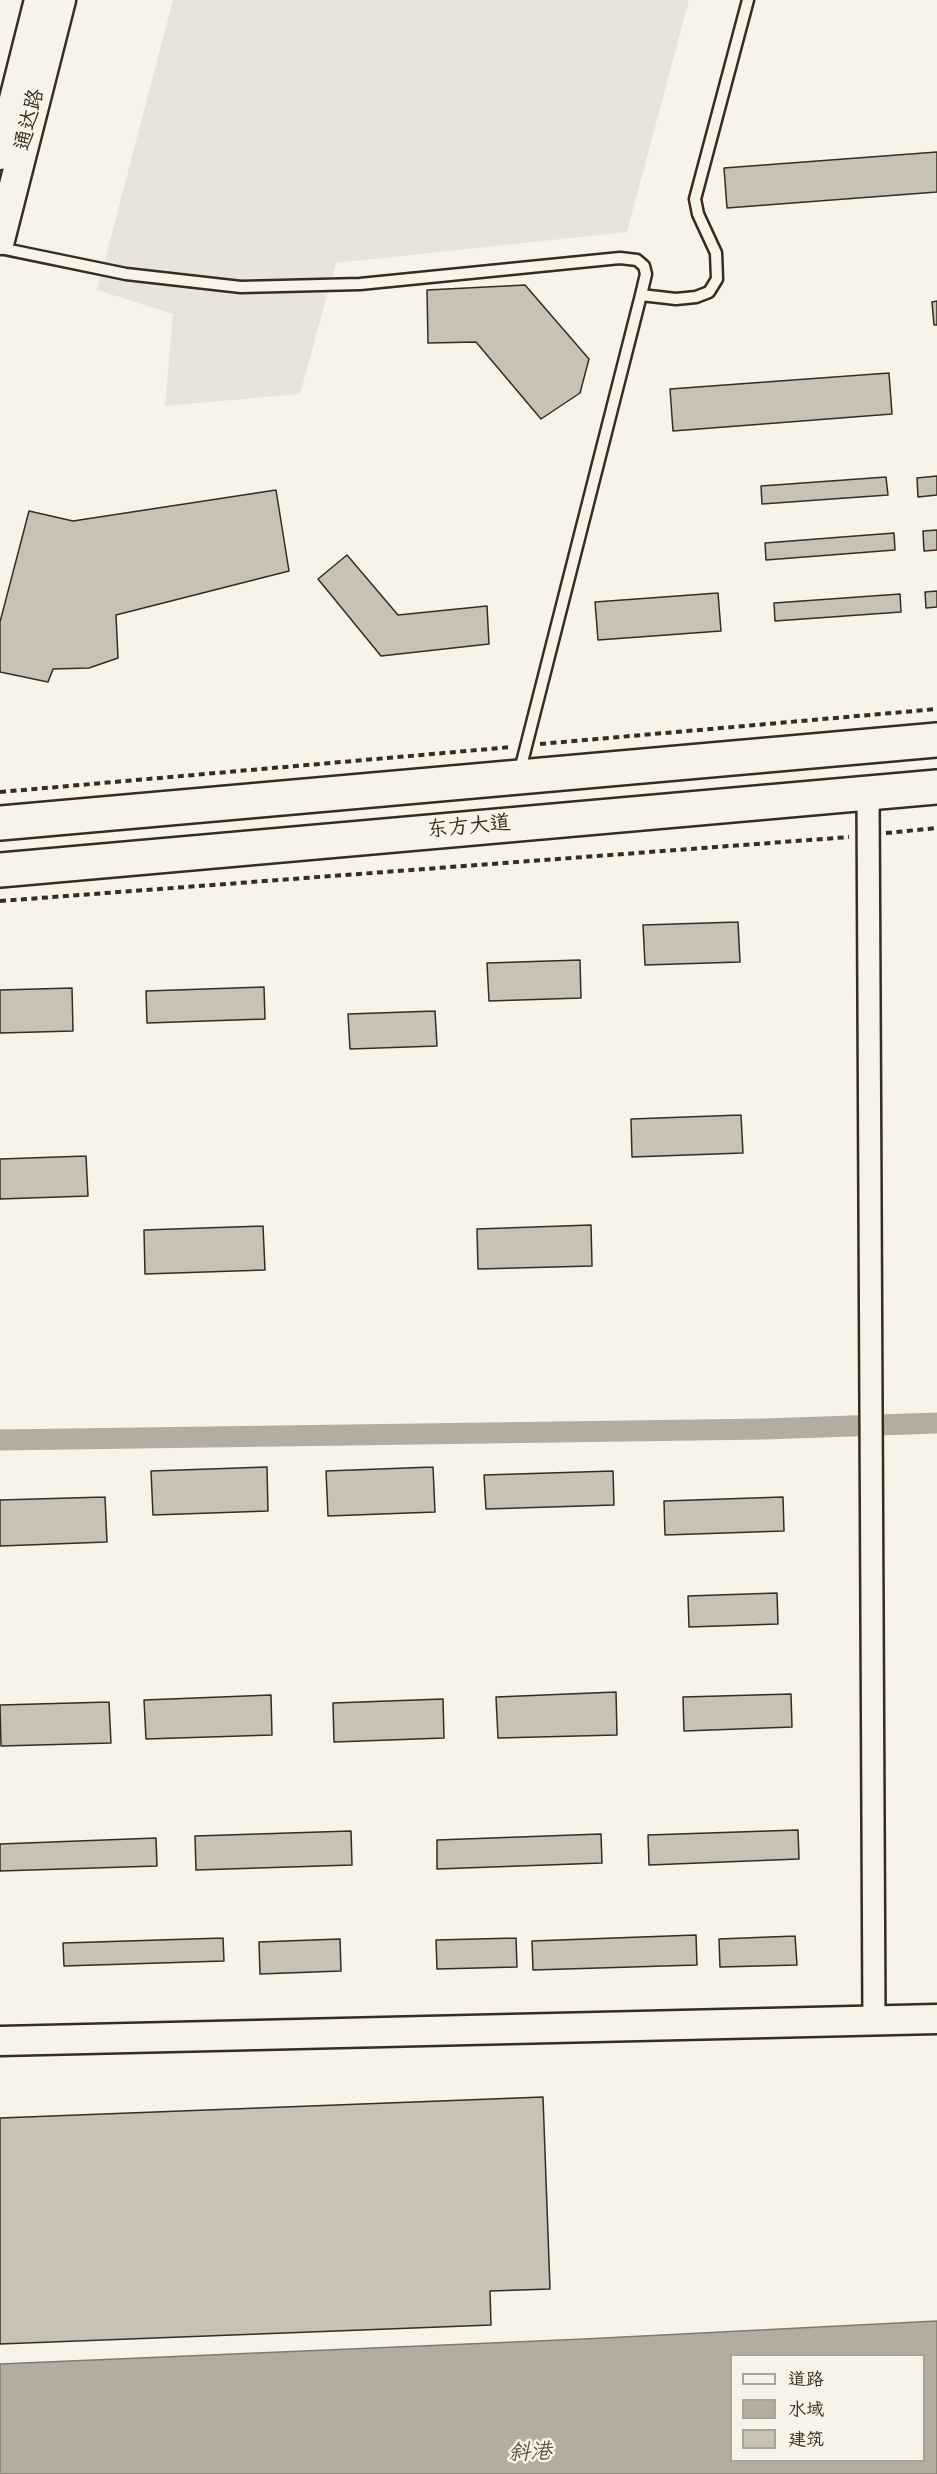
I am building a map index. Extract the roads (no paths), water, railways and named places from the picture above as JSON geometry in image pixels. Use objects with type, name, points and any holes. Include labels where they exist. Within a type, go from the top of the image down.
[{"type":"main road","points":[[0,823],[937,740]]},
{"type":"main road","name":"东方大道","points":[[0,870],[937,787]]},
{"type":"street","name":"通达路","points":[[0,155],[39,0]]},
{"type":"street","name":"通达路","points":[[0,240],[61,0]]},
{"type":"street","points":[[868,793],[874,2020]]},
{"type":"street","points":[[0,2041],[937,2019]]},
{"type":"lane","points":[[641,296],[676,299],[696,297],[709,292],[717,279],[716,253],[698,214],[695,198],[748,0]]},
{"type":"lane","points":[[0,248],[126,274],[241,287],[360,284],[620,258],[637,260],[644,266],[646,274],[641,296],[518,777]]},
{"type":"water","name":"斜港","points":[[937,2321],[937,2474],[0,2474],[0,2364]]},
{"type":"waterway","points":[[0,1440],[765,1429],[937,1423]]}]
